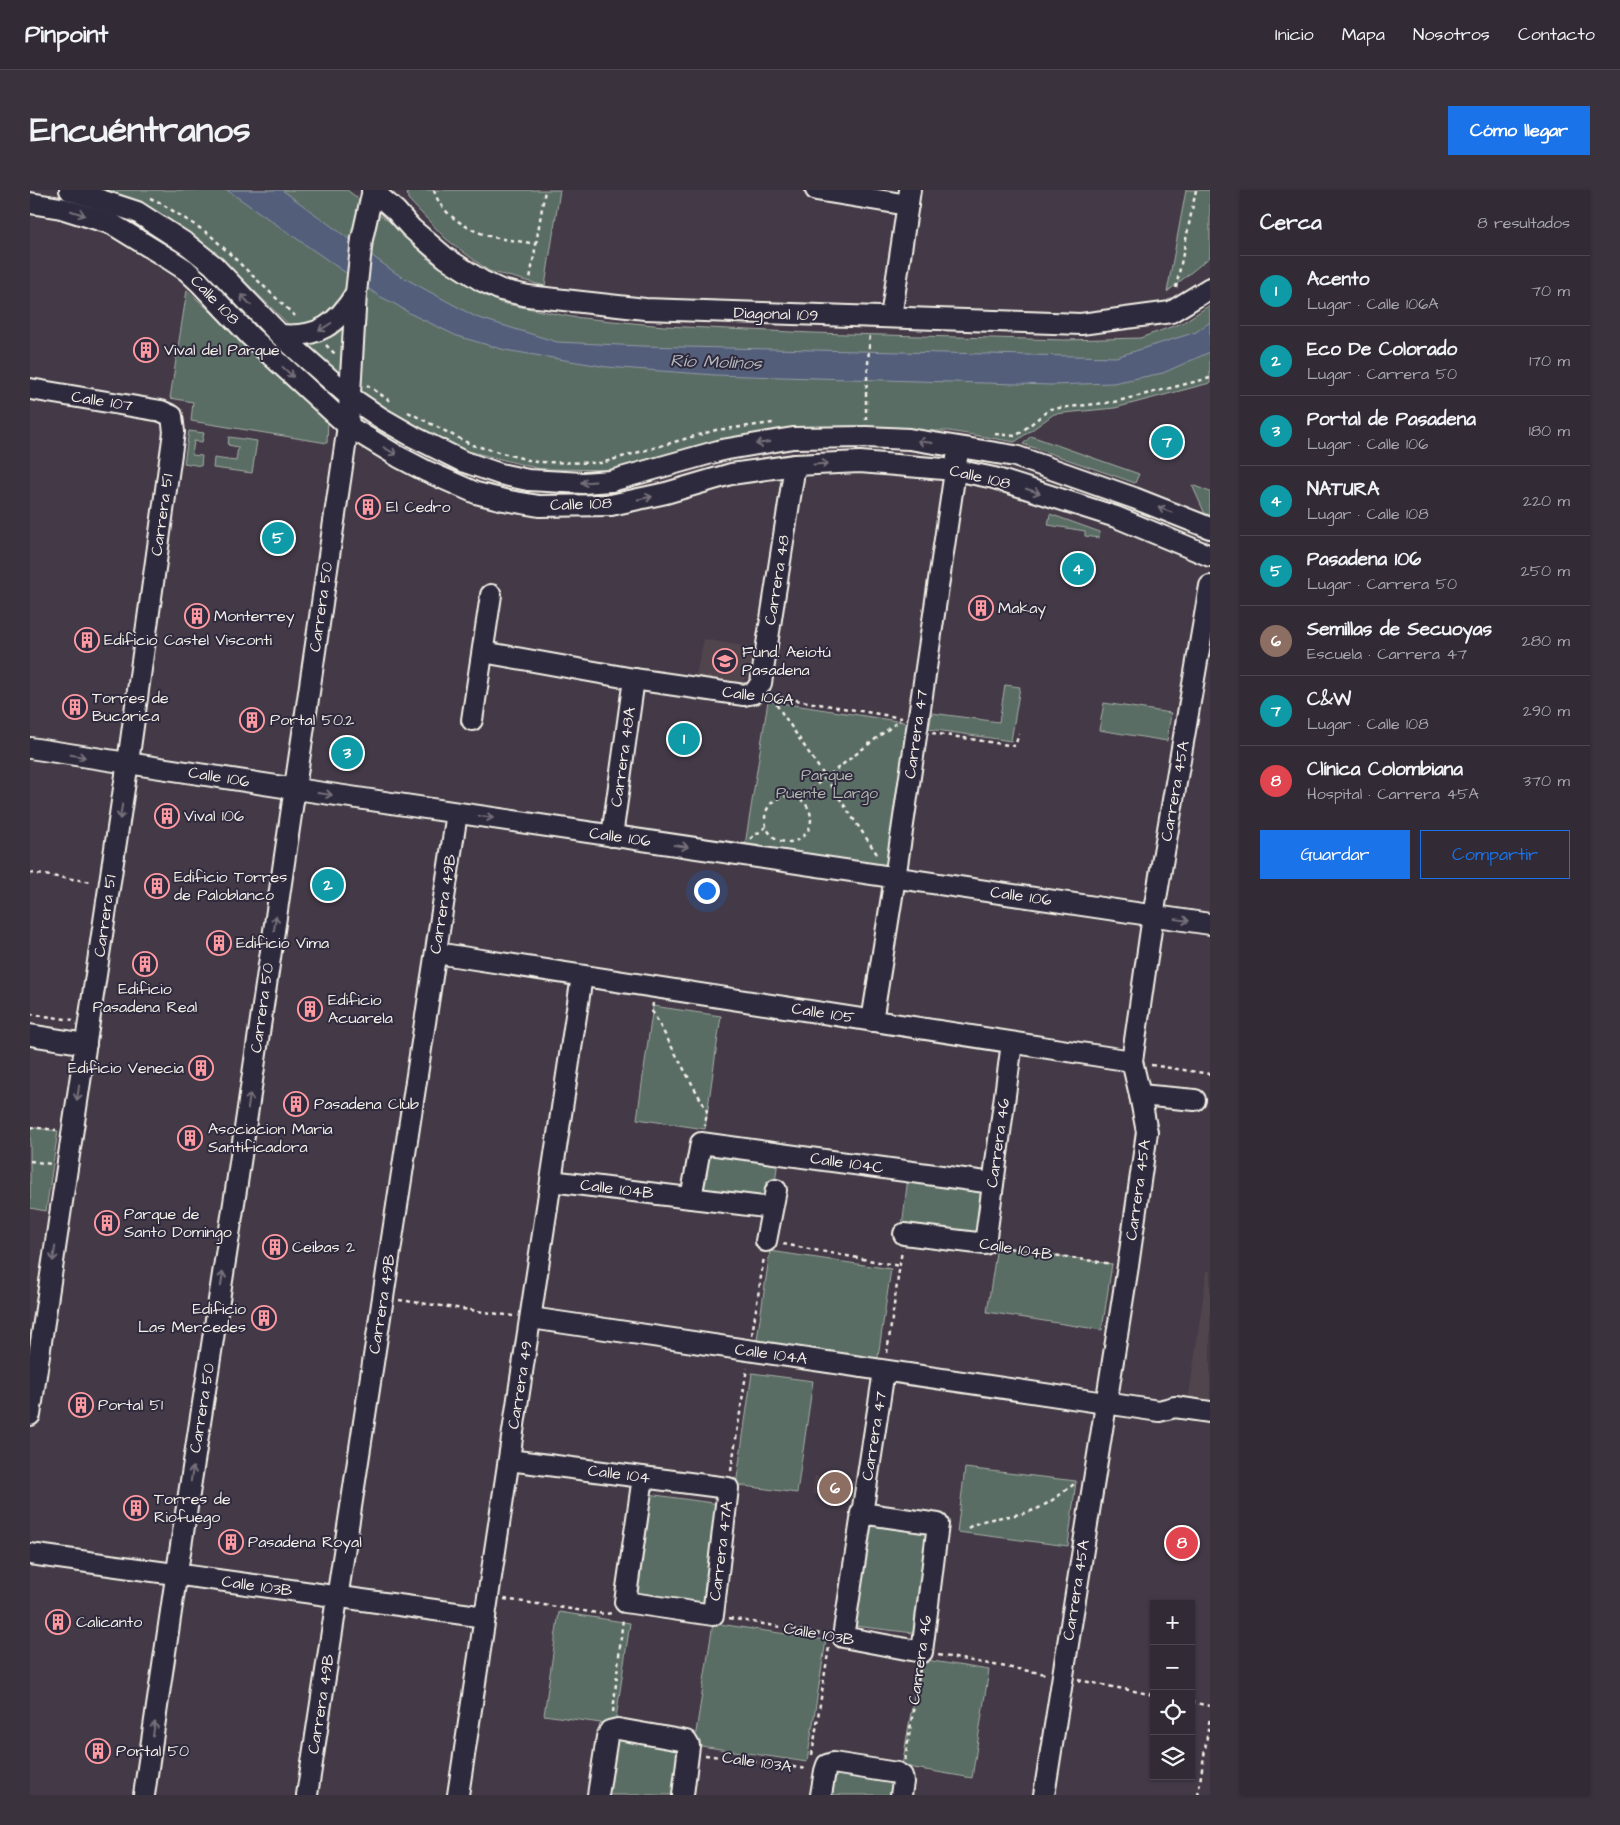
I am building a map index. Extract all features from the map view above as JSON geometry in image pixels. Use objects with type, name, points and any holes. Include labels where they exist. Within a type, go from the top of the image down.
[{"type":"street","name":"Calle 108","points":[[70,190],[137,212],[188,245],[212,265],[280,334],[350,397],[414,437],[462,461],[500,474],[528,480],[553,482],[583,483],[611,481],[722,450],[869,426],[909,440],[1015,456],[1134,498],[1210,528]]},
{"type":"street","name":"Diagonal 109","points":[[373,190],[411,228],[446,258],[482,281],[501,290],[528,296],[645,309],[1081,324],[1171,312],[1210,288]]},
{"type":"street","name":"Carrera 50","points":[[144,1795],[176,1574],[236,1190],[348,426],[356,288],[362,239],[373,190]]},
{"type":"street","points":[[816,190],[909,197],[892,317]]},
{"type":"street","name":"Calle 108","points":[[30,204],[61,208],[112,224],[186,270],[250,336],[348,426],[406,460],[476,493],[539,506],[611,505],[666,493],[731,474],[795,465],[860,462],[955,470],[994,478],[1116,517],[1210,556]]},
{"type":"street","points":[[280,334],[294,336],[314,333],[327,327],[340,316],[356,288]]},
{"type":"street","name":"Calle 107","points":[[30,389],[160,410],[172,416]]},
{"type":"street","name":"Carrera 51","points":[[30,1415],[128,763],[174,432],[172,416]]},
{"type":"street","name":"Carrera 47","points":[[872,1021],[889,870],[911,719],[958,446]]},
{"type":"street","name":"Carrera 48","points":[[762,695],[761,683],[795,465]]},
{"type":"street","name":"Carrera 45A","points":[[1044,1795],[1128,1266],[1147,1132],[1132,1061],[1153,916],[1210,586]]},
{"type":"street","points":[[472,720],[491,595]]},
{"type":"street","name":"Calle 106A","points":[[483,652],[634,679],[744,695],[762,695]]},
{"type":"street","name":"Carrera 48A","points":[[612,836],[634,679]]},
{"type":"street","name":"Calle 106","points":[[30,748],[612,836],[889,870],[1153,916],[1210,924]]},
{"type":"street","name":"Carrera 49B","points":[[307,1795],[457,813]]},
{"type":"street","name":"Calle 105","points":[[436,953],[1132,1061]]},
{"type":"street","name":"Carrera 49","points":[[458,1795],[582,976]]},
{"type":"street","points":[[30,1036],[86,1044]]},
{"type":"street","name":"Carrera 46","points":[[985,1244],[1012,1043]]},
{"type":"street","points":[[1140,1094],[1195,1100]]},
{"type":"street","name":"Calle 104C","points":[[692,1198],[701,1142],[993,1183]]},
{"type":"street","name":"Calle 104B","points":[[551,1181],[692,1198],[774,1199],[766,1241]]},
{"type":"street","name":"Calle 104B","points":[[904,1234],[985,1244]]},
{"type":"street","name":"Calle 104A","points":[[530,1318],[1106,1404],[1159,1411],[1175,1407],[1210,1412]]},
{"type":"street","name":"Carrera 47","points":[[837,1636],[862,1513],[884,1371]]},
{"type":"street","name":"Calle 104A","points":[[1159,1411],[1168,1418],[1210,1427]]},
{"type":"street","name":"Calle 104","points":[[509,1460],[728,1488]]},
{"type":"street","points":[[642,1477],[625,1602],[712,1615]]},
{"type":"street","name":"Carrera 47A","points":[[712,1615],[728,1488]]},
{"type":"street","name":"Carrera 46","points":[[862,1513],[938,1524],[922,1652]]},
{"type":"street","name":"Calle 103B","points":[[30,1554],[485,1617]]},
{"type":"street","name":"Calle 103B","points":[[837,1636],[922,1652]]},
{"type":"street","points":[[598,1795],[607,1737],[610,1730],[618,1729],[687,1747],[683,1795]]},
{"type":"street","points":[[821,1795],[821,1768],[833,1763],[898,1773],[902,1785]]},
{"type":"path","points":[[434,190],[436,199],[448,215],[489,236],[536,244]]},
{"type":"path","points":[[528,296],[545,190]]},
{"type":"path","points":[[1171,312],[1196,190]]},
{"type":"path","points":[[144,196],[159,202],[209,234],[314,333],[352,372],[373,390],[398,407]]},
{"type":"path","points":[[869,426],[866,394],[870,335]]},
{"type":"path","points":[[988,433],[1016,436],[1050,409],[1114,402],[1210,378]]},
{"type":"path","points":[[406,411],[472,445],[536,462],[601,463],[716,430],[780,422]]},
{"type":"path","points":[[762,695],[826,778],[889,870]]},
{"type":"path","name":"Calle 106A","points":[[762,695],[911,719],[924,732],[1015,746],[1019,734]]},
{"type":"path","points":[[798,799],[911,719]]},
{"type":"path","points":[[787,796],[798,799],[806,805],[811,819],[806,833],[801,838],[787,842],[773,836],[767,826],[766,816],[768,808],[773,802],[787,796]]},
{"type":"path","points":[[747,842],[767,826]]},
{"type":"path","points":[[30,873],[109,885]]},
{"type":"path","points":[[655,987],[652,1011],[707,1110]]},
{"type":"path","points":[[30,1014],[89,1023]]},
{"type":"path","points":[[1132,1061],[1210,1074]]},
{"type":"path","points":[[30,1127],[73,1132]]},
{"type":"path","points":[[30,1161],[67,1166]]},
{"type":"path","name":"Carrera 47","points":[[884,1371],[904,1234]]},
{"type":"path","points":[[766,1241],[900,1266]]},
{"type":"path","name":"Calle 104B","points":[[985,1244],[1128,1266]]},
{"type":"path","points":[[383,1298],[530,1318]]},
{"type":"path","points":[[968,1528],[986,1519],[1035,1510],[1081,1478]]},
{"type":"path","points":[[488,1596],[604,1614],[614,1613],[625,1602]]},
{"type":"path","points":[[610,1730],[625,1602]]},
{"type":"path","name":"Calle 103B","points":[[712,1615],[837,1636]]},
{"type":"path","points":[[821,1768],[837,1636]]},
{"type":"path","points":[[922,1652],[1150,1694]]},
{"type":"path","name":"Carrera 46","points":[[902,1785],[922,1652]]},
{"type":"path","points":[[1195,1703],[1210,1706]]},
{"type":"path","points":[[1198,1795],[1210,1718]]},
{"type":"path","name":"Calle 103A","points":[[687,1747],[821,1768]]},
{"type":"shaded area","name":"Fund. Aeiotú Pasadena","points":[[704,639],[754,648],[750,674],[734,686],[695,679]]},
{"type":"shaded area","points":[[1207,1270],[1210,1271],[1210,1405],[1188,1402]]},
{"type":"shaded area","points":[[815,1476],[858,1482],[856,1500],[812,1494]]},
{"type":"green space","points":[[98,190],[347,190],[398,228],[429,260],[456,278],[501,303],[572,317],[664,326],[813,333],[1064,340],[1140,338],[1182,323],[1210,305],[1210,383],[1115,408],[1054,414],[1015,442],[949,431],[851,431],[632,470],[540,469],[452,447],[361,396],[217,254],[158,215]]},
{"type":"green space","points":[[407,190],[560,190],[545,286],[489,271],[446,239],[408,199]]},
{"type":"green space","points":[[1186,190],[1210,190],[1210,257],[1167,292]]},
{"type":"green space","points":[[187,290],[328,419],[327,443],[191,421],[193,402],[170,398]]},
{"type":"green space","points":[[189,431],[204,433],[202,442],[194,441],[192,455],[202,456],[201,466],[184,463]]},
{"type":"green space","points":[[1031,436],[1139,474],[1135,483],[1023,444]]},
{"type":"green space","points":[[229,437],[257,441],[252,473],[213,468],[214,458],[236,461],[238,447],[228,445]]},
{"type":"green space","points":[[1192,485],[1210,492],[1210,517],[1205,514]]},
{"type":"green space","points":[[1050,514],[1100,532],[1099,538],[1085,536],[1085,531],[1048,525]]},
{"type":"green space","points":[[1005,685],[1020,687],[1011,741],[929,729],[932,713],[999,722]]},
{"type":"green space","name":"Parque Puente Largo","points":[[768,701],[910,723],[887,867],[745,845]]},
{"type":"green space","points":[[1104,703],[1171,713],[1167,741],[1099,730]]},
{"type":"green space","points":[[653,1006],[721,1016],[705,1129],[637,1119]]},
{"type":"green space","points":[[30,1127],[58,1131],[46,1211],[30,1208]]},
{"type":"green space","points":[[704,1150],[778,1160],[772,1207],[698,1198]]},
{"type":"green space","points":[[908,1177],[983,1185],[977,1236],[902,1227]]},
{"type":"green space","points":[[997,1246],[1112,1264],[1102,1330],[987,1312]]},
{"type":"green space","points":[[770,1251],[891,1269],[877,1364],[756,1346]]},
{"type":"green space","points":[[752,1373],[813,1381],[797,1493],[736,1485]]},
{"type":"green space","points":[[965,1468],[1076,1481],[1068,1546],[957,1532]]},
{"type":"green space","points":[[648,1494],[720,1504],[705,1606],[634,1596]]},
{"type":"green space","points":[[868,1525],[935,1533],[922,1634],[855,1626]]},
{"type":"green space","points":[[559,1612],[630,1623],[615,1725],[544,1715]]},
{"type":"green space","points":[[713,1623],[826,1640],[807,1762],[694,1745]]},
{"type":"green space","points":[[920,1659],[989,1670],[972,1778],[902,1766]]},
{"type":"green space","points":[[615,1738],[684,1748],[677,1795],[607,1795]]},
{"type":"green space","points":[[828,1773],[897,1783],[895,1795],[825,1795]]},
{"type":"water","name":"Río Molinos","points":[[227,190],[282,190],[397,274],[476,317],[557,342],[641,346],[1116,357],[1196,332],[1210,322],[1210,352],[1163,373],[1113,383],[1051,385],[715,375],[607,367],[505,350],[457,336],[379,296]]},
{"type":"place","name":"Vival del Parque","points":[[146,350]]},
{"type":"place","name":"C&W","points":[[1167,442]]},
{"type":"place","name":"El Cedro","points":[[368,507]]},
{"type":"place","name":"Pasadena 106","points":[[278,538]]},
{"type":"place","name":"NATURA","points":[[1078,569]]},
{"type":"place","name":"Makay","points":[[981,608]]},
{"type":"place","name":"Monterrey","points":[[197,616]]},
{"type":"place","name":"Edificio Castel Visconti","points":[[87,640]]},
{"type":"place","name":"Fund. Aeiotú Pasadena","points":[[725,661]]},
{"type":"place","name":"Torres de Bucarica","points":[[75,707]]},
{"type":"place","name":"Portal 50.2","points":[[252,720]]},
{"type":"place","name":"Acento","points":[[684,739]]},
{"type":"place","name":"Portal de Pasadena","points":[[347,753]]},
{"type":"place","name":"Vival 106","points":[[167,816]]},
{"type":"place","name":"Eco De Colorado","points":[[328,885]]},
{"type":"place","name":"Edificio Torres de Paloblanco","points":[[157,886]]},
{"type":"place","name":"Edificio Vima","points":[[219,943]]},
{"type":"place","name":"Edificio Pasadena Real","points":[[145,964]]},
{"type":"place","name":"Edificio Acuarela","points":[[310,1009]]},
{"type":"place","name":"Edificio Venecia","points":[[201,1068]]},
{"type":"place","name":"Pasadena Club","points":[[296,1104]]},
{"type":"place","name":"Asociacion Maria Santificadora","points":[[190,1138]]},
{"type":"place","name":"Parque de Santo Domingo","points":[[107,1223]]},
{"type":"place","name":"Ceibas 2","points":[[275,1247]]},
{"type":"place","name":"Edificio Las Mercedes","points":[[264,1318]]},
{"type":"place","name":"Portal 51","points":[[81,1405]]},
{"type":"place","name":"Semillas de Secuoyas","points":[[835,1488]]},
{"type":"place","name":"Torres de Riofuego","points":[[136,1508]]},
{"type":"place","name":"Pasadena Royal","points":[[231,1542]]},
{"type":"place","name":"Clínica Colombiana","points":[[1182,1543]]},
{"type":"place","name":"Calicanto","points":[[58,1622]]},
{"type":"place","name":"Portal 50","points":[[98,1751]]}]
